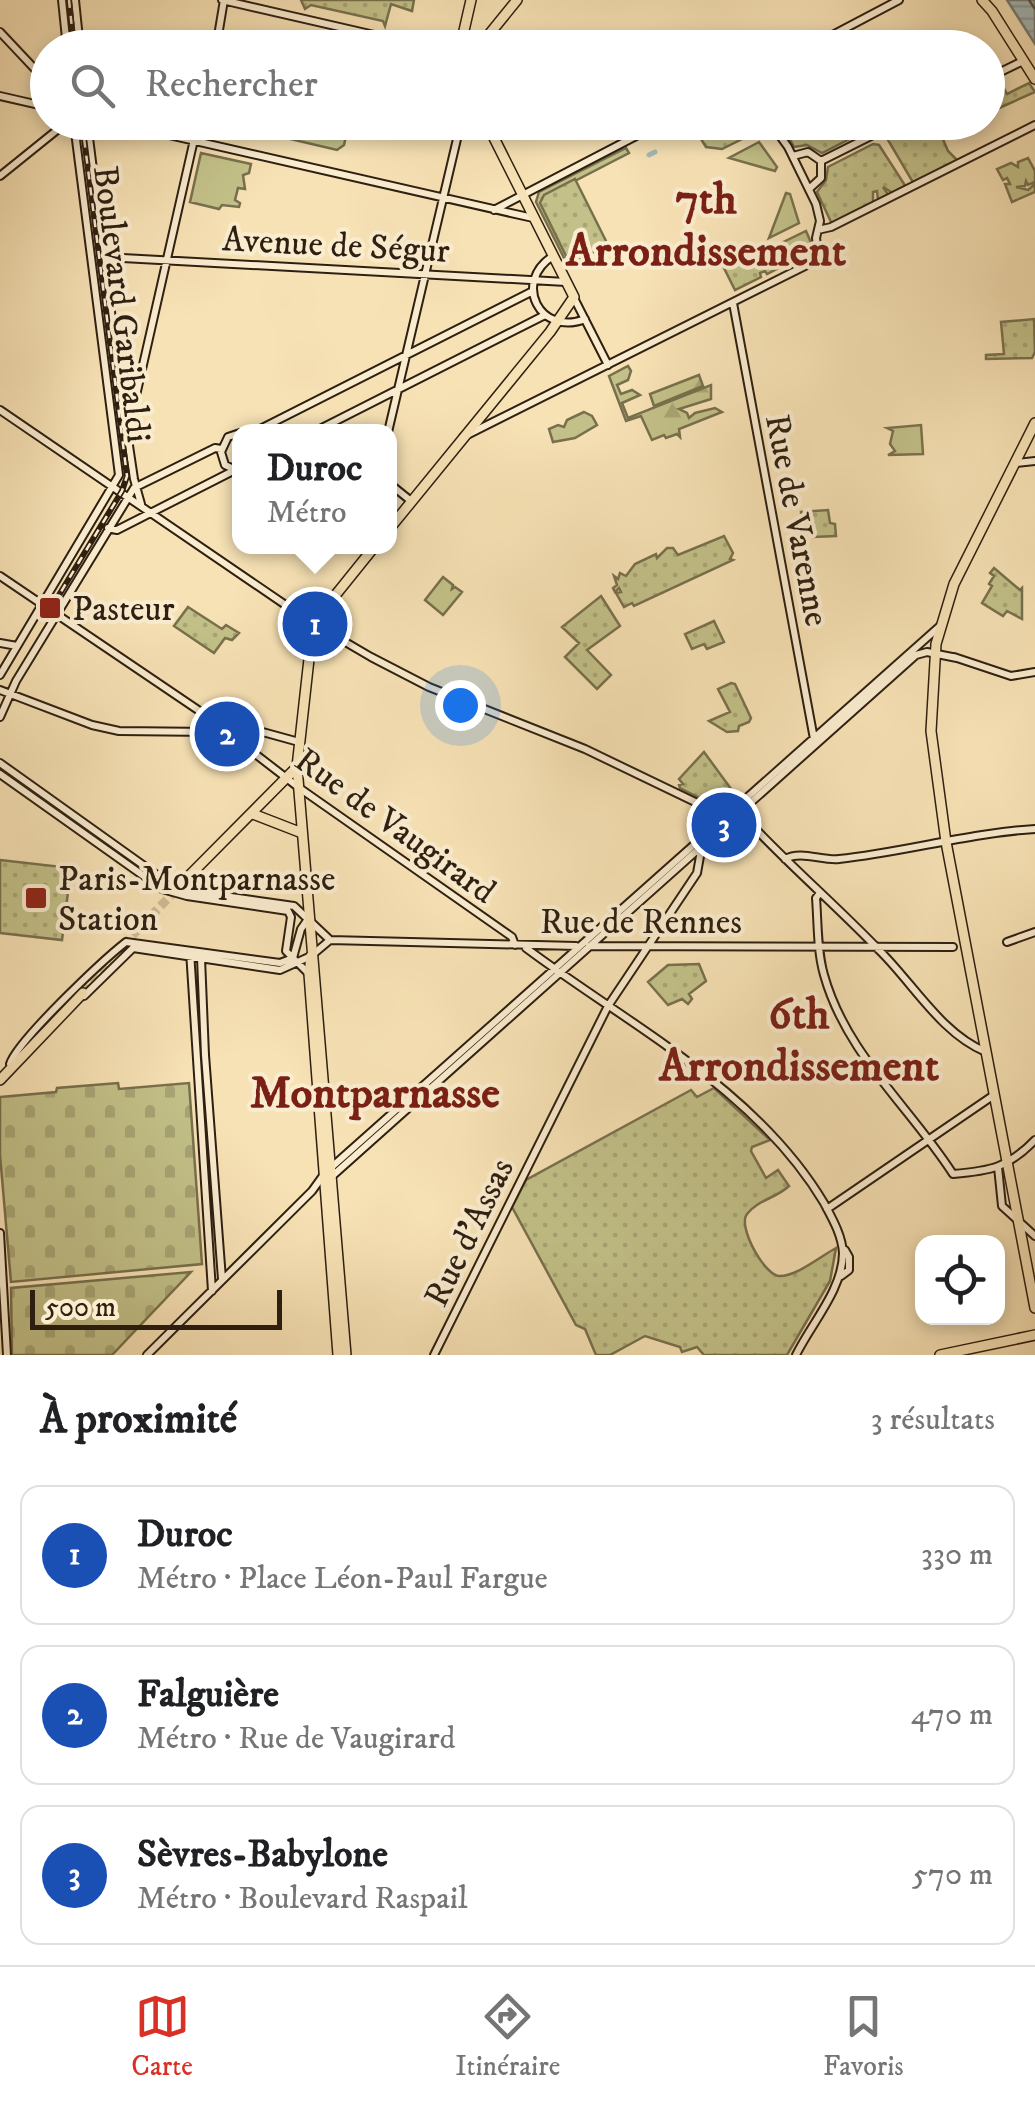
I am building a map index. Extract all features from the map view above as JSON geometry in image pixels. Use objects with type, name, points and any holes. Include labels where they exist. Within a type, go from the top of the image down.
[{"type":"main road","points":[[62,0],[65,30]]},
{"type":"main road","points":[[75,0],[78,30]]},
{"type":"main road","points":[[219,30],[223,0],[352,30]]},
{"type":"main road","points":[[464,30],[471,0]]},
{"type":"main road","points":[[493,30],[517,0]]},
{"type":"main road","points":[[842,30],[899,0]]},
{"type":"main road","points":[[982,0],[1029,57],[1035,79]]},
{"type":"main road","points":[[0,32],[30,64]]},
{"type":"main road","points":[[1005,69],[1029,57]]},
{"type":"main road","points":[[0,96],[30,104]]},
{"type":"main road","points":[[818,230],[1035,126]]},
{"type":"main road","points":[[0,176],[48,140]]},
{"type":"main road","name":"Boulevard Garibaldi","points":[[73,140],[122,493],[136,487]]},
{"type":"main road","name":"Boulevard Garibaldi","points":[[89,140],[127,432],[141,504]]},
{"type":"main road","points":[[189,140],[534,218]]},
{"type":"main road","points":[[390,424],[457,140]]},
{"type":"main road","points":[[495,140],[608,366]]},
{"type":"main road","points":[[494,210],[627,140]]},
{"type":"main road","points":[[463,438],[820,256],[818,212],[782,140]]},
{"type":"main road","points":[[821,161],[863,140]]},
{"type":"main road","points":[[127,432],[194,141]]},
{"type":"main road","points":[[792,156],[808,152],[821,161]]},
{"type":"main road","points":[[809,189],[821,178],[821,161]]},
{"type":"main road","points":[[553,256],[534,278],[536,304],[556,322],[568,324],[585,319]]},
{"type":"main road","name":"Avenue de Ségur","points":[[104,258],[566,282]]},
{"type":"main road","points":[[269,424],[532,290]]},
{"type":"main road","points":[[397,519],[574,297]]},
{"type":"main road","name":"Rue de Varenne","points":[[732,303],[814,741]]},
{"type":"main road","points":[[330,424],[545,315]]},
{"type":"main road","points":[[0,410],[317,626],[418,682],[621,764],[718,813],[749,822]]},
{"type":"main road","points":[[479,418],[498,420]]},
{"type":"main road","points":[[1035,423],[958,576],[941,625],[935,651],[931,730],[964,953],[994,1094],[1003,1165],[1022,1225],[1035,1308]]},
{"type":"main road","points":[[232,436],[221,449],[224,462],[232,468]]},
{"type":"main road","points":[[136,487],[215,448],[221,449]]},
{"type":"main road","points":[[1014,463],[1035,461]]},
{"type":"main road","points":[[108,528],[116,530],[232,474]]},
{"type":"main road","points":[[397,489],[412,501]]},
{"type":"main road","points":[[122,493],[150,514]]},
{"type":"main road","points":[[0,716],[108,528],[122,493]]},
{"type":"main road","points":[[0,675],[42,604],[122,493]]},
{"type":"main road","points":[[318,1042],[309,974],[311,956],[297,767],[299,742],[317,626],[324,610],[366,554]]},
{"type":"main road","name":"Rue de Vaugirard","points":[[0,576],[219,727],[706,1077],[789,1152],[827,1209],[843,1248],[840,1277]]},
{"type":"main road","points":[[558,970],[578,946],[732,815],[941,625]]},
{"type":"main road","points":[[0,643],[17,646]]},
{"type":"main road","points":[[814,741],[924,652],[935,651],[1011,676],[1035,672]]},
{"type":"main road","points":[[0,690],[101,728],[212,732],[226,722],[299,742]]},
{"type":"main road","points":[[0,763],[146,867],[183,888],[288,912],[291,917],[286,951],[309,974]]},
{"type":"main road","points":[[183,888],[297,767]]},
{"type":"main road","points":[[0,774],[162,889],[183,888],[294,906],[330,940],[311,956],[280,970],[134,946],[13,1064]]},
{"type":"main road","points":[[742,806],[749,822],[877,947],[940,1017],[974,1047],[986,1052]]},
{"type":"main road","points":[[254,815],[302,833]]},
{"type":"main road","points":[[785,859],[792,855],[837,859],[982,833],[1035,828]]},
{"type":"main road","points":[[147,1355],[328,1174],[590,946],[701,842]]},
{"type":"main road","name":"Rue d'Assas","points":[[434,1355],[608,1006],[697,873],[701,842]]},
{"type":"main road","points":[[138,872],[146,867]]},
{"type":"main road","points":[[818,891],[823,974],[839,1011],[894,1101],[952,1174],[986,1172],[1018,1158],[1035,1140]]},
{"type":"main road","points":[[295,962],[300,930],[308,919]]},
{"type":"main road","points":[[963,928],[955,942],[964,953]]},
{"type":"main road","points":[[1007,942],[1035,932]]},
{"type":"main road","name":"Rue de Rennes","points":[[330,940],[519,946],[877,947],[955,942]]},
{"type":"main road","points":[[536,946],[538,956]]},
{"type":"main road","points":[[190,954],[212,1291]]},
{"type":"main road","points":[[201,956],[222,1280]]},
{"type":"main road","points":[[311,956],[315,962],[338,1355]]},
{"type":"main road","points":[[0,1079],[81,992]]},
{"type":"main road","points":[[827,1209],[994,1094]]},
{"type":"main road","points":[[328,1174],[346,1355]]},
{"type":"main road","points":[[1022,1225],[1035,1236]]},
{"type":"main road","points":[[0,1233],[4,1355]]},
{"type":"main road","points":[[796,1355],[840,1277],[850,1270],[843,1248]]},
{"type":"main road","points":[[940,1355],[978,1352],[1035,1335]]},
{"type":"main road","points":[[801,1344],[804,1355]]},
{"type":"green space","points":[[301,0],[414,0],[412,11],[391,4],[385,26],[383,21],[311,5],[305,9]]},
{"type":"green space","points":[[1029,83],[1035,92],[1005,105],[1005,90],[1007,94]]},
{"type":"green space","points":[[294,140],[345,140],[337,150]]},
{"type":"green space","points":[[702,140],[740,140],[722,149],[706,147]]},
{"type":"green space","points":[[790,140],[847,140],[822,153],[807,145],[794,147]]},
{"type":"green space","points":[[888,140],[943,140],[955,163],[914,184]]},
{"type":"green space","points":[[759,142],[777,167],[775,171],[729,158]]},
{"type":"green space","points":[[873,144],[879,145],[906,187],[893,193],[883,187],[889,196],[878,200],[877,191],[873,192],[873,204],[832,224],[817,192],[826,180],[828,167]]},
{"type":"green space","points":[[626,148],[629,153],[542,198],[541,204],[572,267],[569,268],[536,202],[539,192]]},
{"type":"green space","points":[[201,153],[251,164],[249,173],[243,175],[245,189],[238,188],[235,200],[239,207],[222,205],[219,209],[190,202]]},
{"type":"green space","points":[[1028,158],[1035,171],[1035,182],[1028,185],[1026,181],[1025,186],[1016,187],[1028,190],[1035,184],[1035,192],[1012,202],[1005,184],[1010,184],[997,169],[1011,163],[1018,167],[1018,162]]},
{"type":"green space","points":[[575,179],[608,245],[570,264],[540,203],[544,195]]},
{"type":"green space","points":[[786,193],[790,194],[799,223],[769,238]]},
{"type":"green space","points":[[806,231],[812,245],[807,253],[767,274],[760,273],[761,277],[735,290],[723,266],[755,251],[759,261],[754,263],[756,266],[768,260],[771,248]]},
{"type":"green space","points":[[1034,319],[1032,358],[986,359],[986,355],[1004,354],[1001,322]]},
{"type":"green space","points":[[628,366],[628,380],[617,385],[621,394],[632,390],[640,395],[622,403],[628,418],[711,385],[711,399],[679,409],[689,418],[715,408],[722,412],[679,429],[680,437],[664,435],[652,440],[641,416],[626,421],[609,376]]},
{"type":"green space","points":[[699,375],[703,386],[654,406],[650,394]]},
{"type":"green space","points":[[584,412],[597,425],[575,438],[553,442],[549,429],[564,427],[567,420]]},
{"type":"green space","points":[[921,425],[923,454],[888,455],[895,451],[890,444],[893,431],[887,428]]},
{"type":"green space","points":[[828,510],[836,536],[813,537],[811,526],[802,526],[801,512]]},
{"type":"green space","points":[[724,536],[733,560],[634,606],[632,603],[624,607],[616,593],[621,592],[619,588],[615,592],[613,588],[617,585],[614,576],[626,576],[635,564],[656,554],[657,558],[667,548],[673,548],[678,555]]},
{"type":"green space","points":[[994,568],[1022,588],[1022,619],[1007,611],[1003,616],[982,603],[992,586],[989,584],[994,576],[990,573]]},
{"type":"green space","points":[[443,577],[453,585],[452,589],[462,592],[443,615],[425,600]]},
{"type":"green space","points":[[601,596],[620,626],[587,650],[611,675],[597,689],[565,657],[579,643],[562,627]]},
{"type":"green space","points":[[188,607],[222,629],[226,625],[239,633],[232,640],[225,638],[214,653],[174,626]]},
{"type":"green space","points":[[714,621],[724,642],[707,649],[704,644],[692,649],[685,634]]},
{"type":"green space","points":[[731,683],[751,718],[738,731],[727,732],[709,721],[730,712],[718,689]]},
{"type":"green space","points":[[704,752],[734,793],[728,807],[719,808],[680,788],[683,784],[679,779]]},
{"type":"green space","points":[[0,860],[71,868],[62,940],[0,933]]},
{"type":"green space","points":[[699,964],[706,981],[689,994],[692,999],[688,1004],[682,999],[668,1005],[648,982],[668,965]]},
{"type":"green space","points":[[118,1083],[119,1089],[189,1083],[202,1264],[11,1282],[0,1155],[0,1097]]},
{"type":"green space","points":[[714,1088],[770,1140],[751,1151],[766,1178],[778,1170],[789,1186],[747,1214],[746,1229],[754,1250],[767,1268],[780,1276],[801,1269],[836,1248],[830,1281],[787,1355],[704,1355],[697,1347],[682,1352],[680,1347],[645,1336],[610,1355],[596,1355],[585,1329],[576,1325],[512,1207],[526,1180],[691,1090],[697,1097]]},
{"type":"green space","points":[[191,1272],[112,1355],[12,1355],[11,1288]]},
{"type":"water","points":[[1007,0],[1035,0],[1035,44]]},
{"type":"waterway","points":[[649,155],[655,152]]},
{"type":"ferry route","points":[[1029,0],[1035,9]]},
{"type":"tunnel","points":[[123,945],[178,888]]},
{"type":"tunnel","points":[[80,990],[109,960]]},
{"type":"railway","points":[[69,0],[72,30]]},
{"type":"railway","points":[[53,605],[122,491],[127,476],[84,140]]},
{"type":"place","name":"Pasteur","points":[[50,608]]},
{"type":"place","name":"Duroc","points":[[315,624]]},
{"type":"place","name":"Falguière","points":[[227,734]]},
{"type":"place","name":"Sèvres-Babylone","points":[[724,825]]},
{"type":"place","name":"Paris-Montparnasse Station","points":[[36,898]]},
{"type":"district","name":"7th Arrondissement","points":[[706,223]]},
{"type":"district","name":"6th Arrondissement","points":[[799,1038]]},
{"type":"district","name":"Montparnasse","points":[[375,1091]]}]
